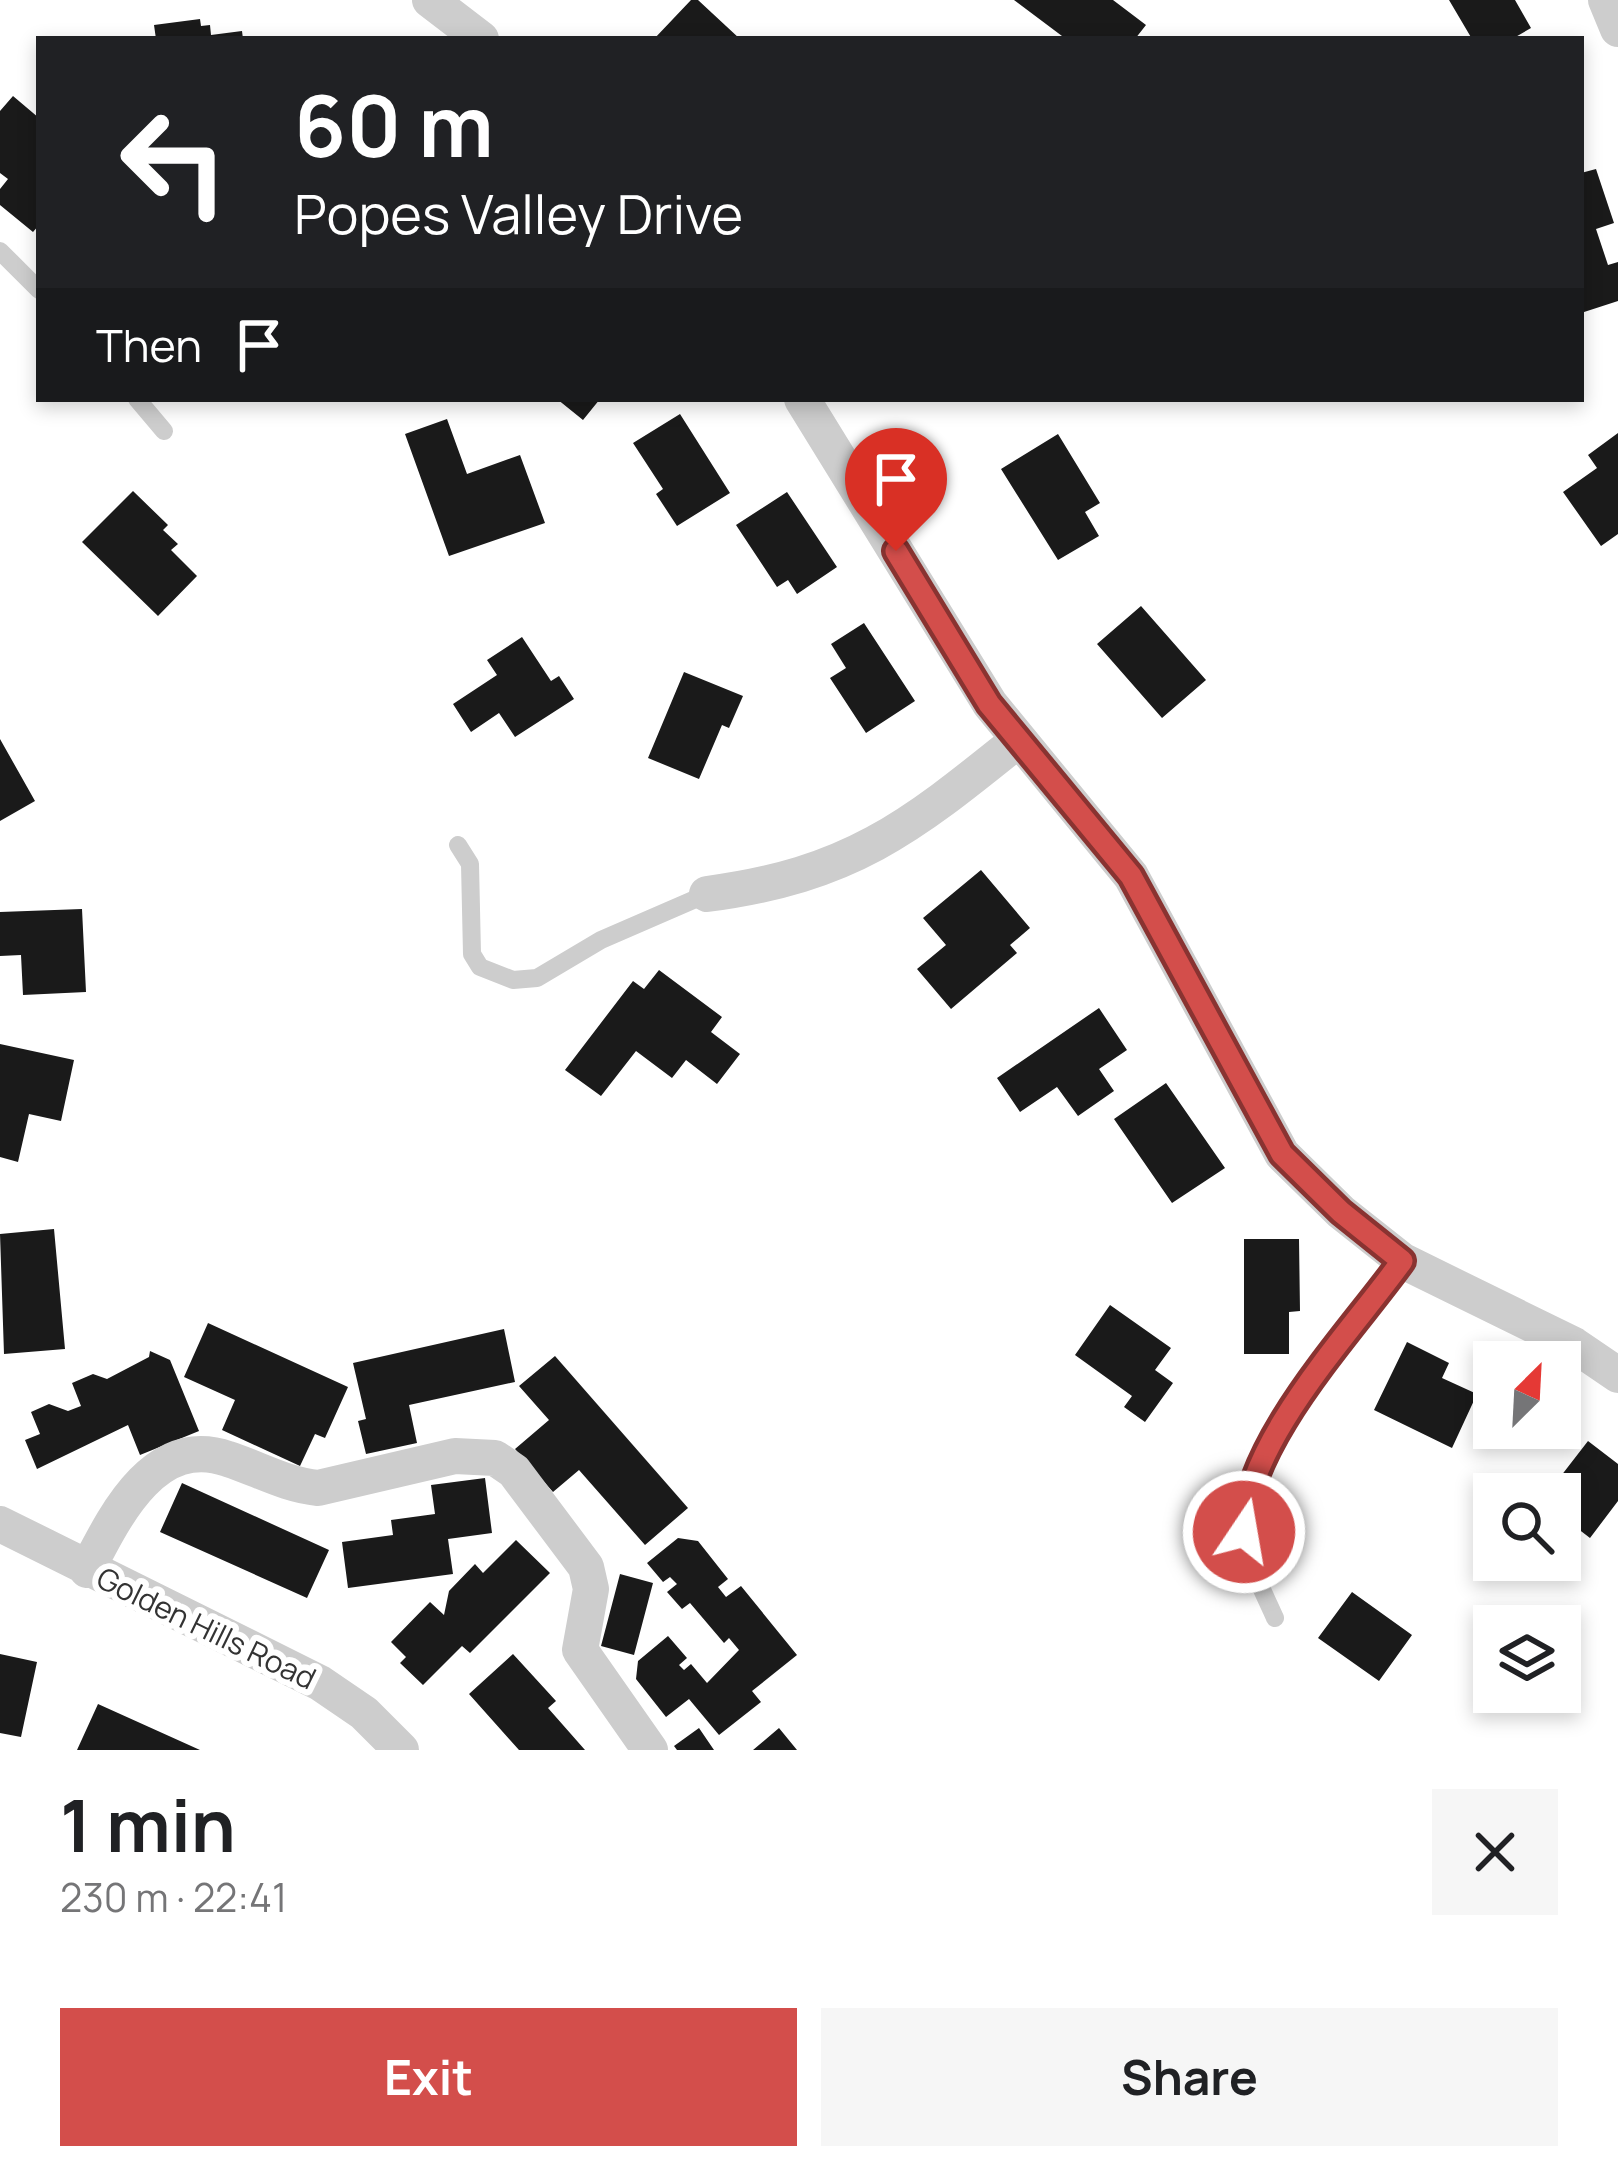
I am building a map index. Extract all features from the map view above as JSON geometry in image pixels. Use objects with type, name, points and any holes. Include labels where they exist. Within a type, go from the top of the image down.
[{"type":"street","points":[[1606,0],[1618,29]]},
{"type":"street","points":[[441,18],[475,36]]},
{"type":"street","points":[[804,402],[1017,741],[1078,805],[1131,876],[1282,1154],[1341,1212],[1402,1261],[1574,1345],[1618,1375]]},
{"type":"street","points":[[707,894],[776,885],[879,845],[920,821],[1017,741]]},
{"type":"street","points":[[87,1570],[128,1492],[187,1456],[224,1457],[298,1486],[318,1488],[455,1456],[495,1458],[514,1471],[586,1567],[591,1589],[580,1650],[650,1750]]},
{"type":"street","name":"Golden Hills Road","points":[[0,1524],[320,1683],[364,1713],[401,1750]]},
{"type":"lane","points":[[0,251],[36,287]]},
{"type":"lane","points":[[140,402],[164,431]]},
{"type":"lane","points":[[458,845],[470,864],[472,954],[480,967],[513,980],[537,978],[601,940],[707,894]]},
{"type":"lane","points":[[1276,1618],[1252,1566],[1244,1503],[1287,1420],[1402,1261]]},
{"type":"building","points":[[691,0],[698,0],[737,36],[657,36]]},
{"type":"building","points":[[1014,0],[1113,0],[1146,25],[1137,36],[1062,36]]},
{"type":"building","points":[[1449,0],[1515,0],[1531,28],[1517,36],[1470,36]]},
{"type":"building","points":[[200,19],[201,26],[210,25],[211,35],[242,31],[243,36],[156,36],[154,25]]},
{"type":"building","points":[[13,96],[36,115],[33,232],[0,205],[0,189],[8,179],[0,173],[0,111]]},
{"type":"building","points":[[1596,169],[1614,223],[1596,229],[1608,265],[1618,262],[1618,301],[1584,312],[1584,172]]},
{"type":"building","points":[[561,402],[598,402],[583,420]]},
{"type":"building","points":[[680,414],[730,493],[677,526],[656,494],[663,489],[633,443]]},
{"type":"building","points":[[447,419],[467,474],[520,455],[545,523],[449,556],[405,434]]},
{"type":"building","points":[[1618,433],[1618,534],[1601,546],[1563,492],[1597,468],[1588,455]]},
{"type":"building","points":[[1058,434],[1100,503],[1085,512],[1099,536],[1058,560],[1001,469]]},
{"type":"building","points":[[133,491],[168,525],[163,530],[178,544],[171,550],[197,576],[158,616],[82,542]]},
{"type":"building","points":[[787,492],[837,567],[797,594],[788,580],[777,587],[736,525]]},
{"type":"building","points":[[1141,606],[1206,680],[1162,718],[1097,644]]},
{"type":"building","points":[[864,623],[915,701],[866,733],[830,678],[846,668],[831,644]]},
{"type":"building","points":[[522,637],[551,681],[559,676],[574,699],[515,737],[499,713],[471,732],[453,704],[497,675],[487,660]]},
{"type":"building","points":[[684,672],[743,696],[729,728],[722,725],[699,779],[648,758]]},
{"type":"building","points":[[0,739],[35,801],[0,821]]},
{"type":"building","points":[[981,870],[1030,928],[1010,945],[1017,953],[951,1009],[917,969],[946,945],[923,918]]},
{"type":"building","points":[[82,909],[86,992],[23,995],[21,955],[0,956],[0,912]]},
{"type":"building","points":[[659,970],[722,1017],[711,1032],[740,1054],[717,1084],[686,1060],[672,1078],[636,1051],[601,1096],[565,1070],[633,981],[644,989]]},
{"type":"building","points":[[1099,1008],[1127,1050],[1099,1069],[1114,1091],[1078,1116],[1057,1087],[1020,1112],[997,1078]]},
{"type":"building","points":[[0,1044],[74,1060],[61,1121],[29,1114],[18,1162],[0,1157]]},
{"type":"building","points":[[1166,1083],[1225,1168],[1172,1203],[1114,1119]]},
{"type":"building","points":[[54,1229],[65,1349],[4,1354],[0,1234]]},
{"type":"building","points":[[1244,1239],[1299,1239],[1300,1311],[1289,1312],[1289,1354],[1244,1354]]},
{"type":"building","points":[[1110,1305],[1171,1348],[1155,1370],[1173,1383],[1145,1422],[1124,1407],[1132,1396],[1075,1355]]},
{"type":"building","points":[[208,1323],[348,1387],[325,1438],[315,1434],[300,1466],[222,1430],[235,1400],[184,1377]]},
{"type":"building","points":[[504,1329],[515,1382],[409,1405],[417,1443],[366,1454],[358,1421],[366,1419],[353,1363]]},
{"type":"building","points":[[1407,1342],[1449,1363],[1442,1378],[1473,1392],[1473,1403],[1452,1448],[1374,1410]]},
{"type":"building","points":[[150,1351],[170,1360],[199,1431],[140,1455],[128,1425],[37,1469],[25,1440],[40,1434],[31,1412],[49,1404],[68,1411],[81,1406],[72,1383],[93,1374],[107,1379],[149,1357]]},
{"type":"building","points":[[555,1356],[688,1508],[645,1545],[579,1470],[553,1492],[515,1449],[549,1420],[519,1386]]},
{"type":"building","points":[[1588,1441],[1618,1464],[1618,1501],[1590,1538],[1581,1531],[1581,1473],[1563,1473]]},
{"type":"building","points":[[485,1478],[492,1533],[448,1539],[453,1574],[348,1588],[342,1542],[393,1535],[391,1520],[435,1514],[431,1485]]},
{"type":"building","points":[[182,1483],[329,1550],[307,1598],[160,1532]]},
{"type":"building","points":[[678,1538],[698,1541],[728,1579],[718,1587],[726,1597],[741,1586],[797,1655],[752,1691],[761,1702],[719,1735],[689,1699],[666,1717],[636,1679],[638,1661],[668,1636],[687,1658],[679,1665],[684,1670],[691,1664],[707,1683],[739,1650],[729,1638],[724,1643],[690,1603],[682,1609],[667,1592],[677,1584],[670,1577],[663,1582],[647,1563]]},
{"type":"building","points":[[516,1540],[550,1573],[470,1653],[462,1646],[423,1685],[400,1663],[406,1657],[391,1642],[430,1602],[444,1615],[449,1591],[475,1564],[483,1573]]},
{"type":"building","points":[[620,1574],[653,1583],[634,1655],[601,1646]]},
{"type":"building","points":[[1352,1592],[1412,1635],[1379,1681],[1318,1638]]},
{"type":"building","points":[[0,1654],[37,1662],[21,1737],[0,1733]]},
{"type":"building","points":[[513,1654],[556,1701],[548,1708],[585,1750],[519,1750],[469,1694]]},
{"type":"building","points":[[98,1704],[200,1750],[77,1750]]},
{"type":"building","points":[[699,1728],[714,1750],[677,1750],[674,1746]]},
{"type":"building","points":[[779,1728],[797,1750],[753,1750]]},
{"type":"route","points":[[896,551],[989,704],[1078,805],[1160,921],[1282,1154],[1341,1212],[1402,1261],[1287,1420],[1257,1471],[1244,1503],[1244,1532]]}]
